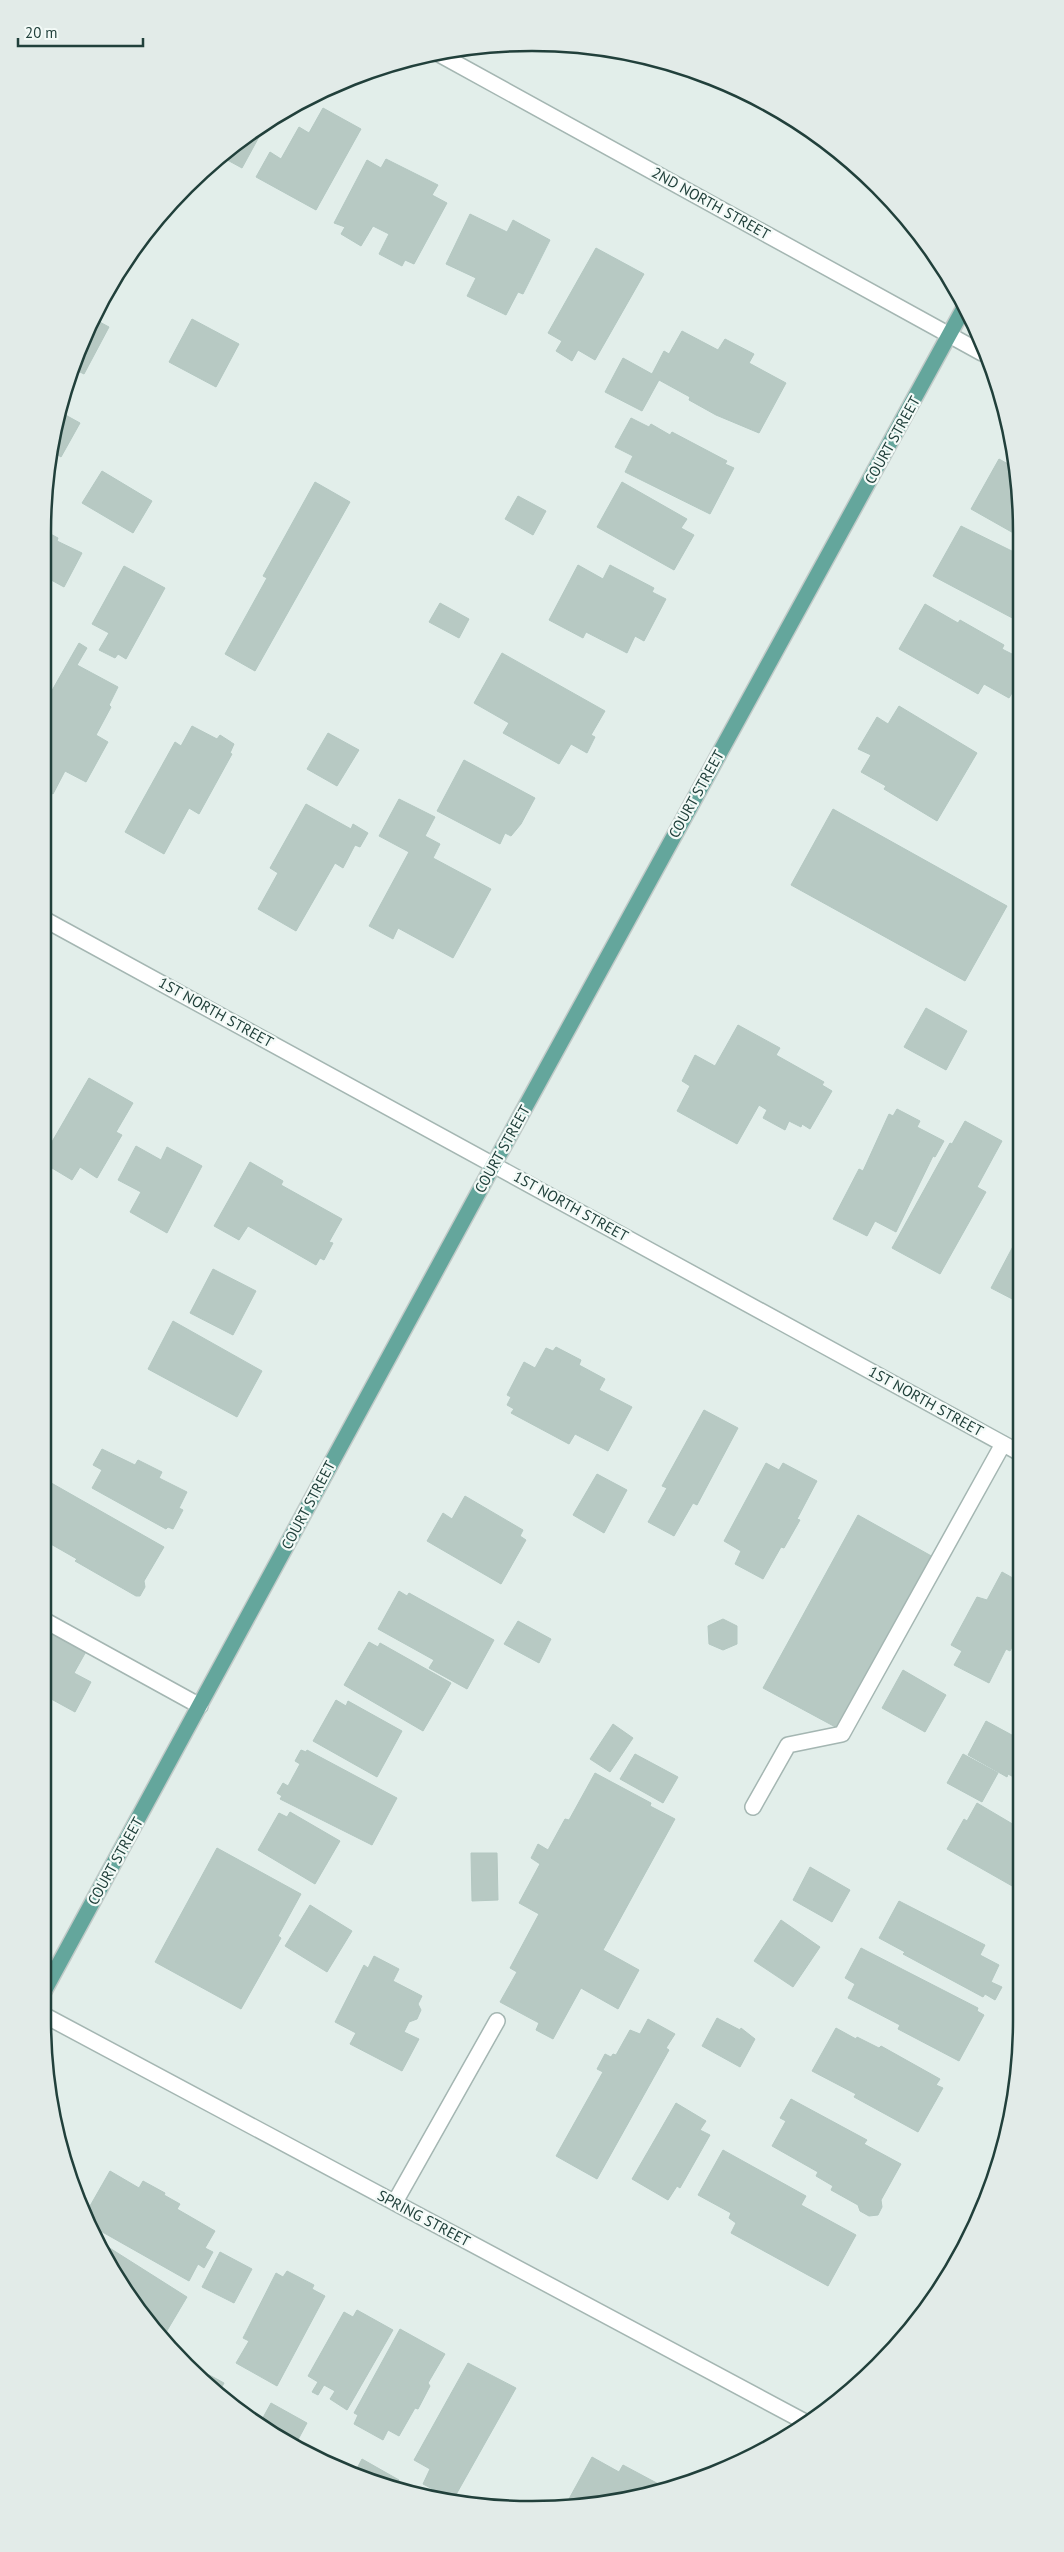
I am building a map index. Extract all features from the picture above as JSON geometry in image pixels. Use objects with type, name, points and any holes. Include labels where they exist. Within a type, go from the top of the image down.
[{"type":"main road","name":"COURT STREET","points":[[51,1979],[494,1164],[960,314]]},
{"type":"street","name":"2ND NORTH STREET","points":[[447,59],[977,350]]},
{"type":"street","name":"1ST NORTH STREET","points":[[51,923],[1013,1449]]},
{"type":"street","points":[[753,1807],[788,1745],[842,1734],[1003,1444]]},
{"type":"street","points":[[51,1624],[200,1706]]},
{"type":"street","name":"SPRING STREET","points":[[51,2019],[800,2420]]},
{"type":"street","points":[[395,2202],[497,2020]]},
{"type":"building","points":[[323,108],[361,129],[316,210],[256,177],[270,152],[281,159],[299,127],[309,133]]},
{"type":"building","points":[[259,136],[242,168],[228,160]]},
{"type":"building","points":[[386,159],[438,185],[432,195],[447,203],[414,264],[405,260],[402,266],[379,254],[389,234],[373,226],[361,246],[341,234],[345,227],[334,223],[367,160],[381,168]]},
{"type":"building","points":[[470,214],[507,232],[513,220],[550,240],[523,294],[518,292],[506,315],[467,296],[476,278],[446,264]]},
{"type":"building","points":[[596,248],[644,274],[595,360],[578,350],[572,361],[556,351],[562,341],[548,333]]},
{"type":"building","points":[[192,319],[239,344],[216,387],[169,362]]},
{"type":"building","points":[[100,322],[109,327],[84,374],[79,372]]},
{"type":"building","points":[[682,331],[718,350],[725,339],[754,354],[749,363],[786,383],[759,433],[716,415],[689,400],[690,397],[659,380],[642,411],[605,392],[623,358],[652,374],[664,351],[669,354]]},
{"type":"building","points":[[66,415],[80,423],[61,457],[58,455],[57,457]]},
{"type":"building","points":[[631,418],[649,427],[651,424],[670,435],[672,432],[727,461],[725,464],[734,468],[710,514],[625,472],[633,456],[615,447]]},
{"type":"building","points":[[999,459],[1008,464],[1013,533],[971,509]]},
{"type":"building","points":[[102,471],[152,501],[133,533],[82,503]]},
{"type":"building","points":[[315,482],[350,502],[255,671],[225,654],[267,578],[263,576]]},
{"type":"building","points":[[622,482],[687,519],[681,528],[694,535],[674,570],[597,527]]},
{"type":"building","points":[[518,496],[546,511],[533,535],[505,519]]},
{"type":"building","points":[[961,526],[1013,552],[1013,618],[933,576]]},
{"type":"building","points":[[51,534],[58,538],[57,541],[82,553],[64,587],[51,580]]},
{"type":"building","points":[[578,565],[603,579],[610,565],[654,588],[652,592],[666,599],[644,641],[635,636],[627,653],[586,632],[583,638],[549,620]]},
{"type":"building","points":[[124,566],[165,588],[126,659],[118,654],[115,658],[99,650],[109,633],[92,624]]},
{"type":"building","points":[[440,603],[469,619],[459,638],[429,622]]},
{"type":"building","points":[[925,604],[958,623],[960,620],[1004,645],[1002,649],[1013,654],[1013,691],[1009,698],[984,684],[978,694],[899,649]]},
{"type":"building","points":[[79,643],[87,648],[77,665],[118,687],[109,705],[111,707],[96,735],[108,742],[86,782],[65,771],[53,794],[51,793],[51,692]]},
{"type":"building","points":[[502,653],[605,711],[591,735],[595,737],[587,753],[571,744],[559,764],[503,733],[509,723],[474,703]]},
{"type":"building","points":[[899,706],[977,753],[937,821],[884,789],[886,786],[861,772],[871,755],[858,749],[877,717],[888,724]]},
{"type":"building","points":[[192,726],[217,739],[220,735],[234,744],[230,753],[232,754],[199,814],[189,808],[164,854],[125,832],[175,742],[181,746]]},
{"type":"building","points":[[328,733],[359,750],[337,786],[307,769]]},
{"type":"building","points":[[464,760],[535,798],[521,824],[511,836],[505,833],[500,844],[437,811]]},
{"type":"building","points":[[399,799],[435,817],[425,836],[440,844],[433,858],[491,889],[453,958],[398,928],[393,939],[369,926],[409,852],[379,836]]},
{"type":"building","points":[[306,804],[351,829],[353,824],[368,833],[360,847],[355,845],[343,868],[335,863],[296,931],[258,909],[278,873],[270,868]]},
{"type":"building","points":[[833,809],[1007,906],[965,981],[791,885]]},
{"type":"building","points":[[926,1008],[967,1031],[946,1070],[904,1047]]},
{"type":"building","points":[[738,1025],[780,1048],[776,1055],[824,1082],[822,1085],[832,1091],[810,1129],[802,1124],[801,1127],[789,1121],[785,1130],[763,1118],[767,1110],[759,1105],[737,1144],[677,1111],[690,1086],[682,1081],[695,1055],[715,1066]]},
{"type":"building","points":[[89,1078],[133,1103],[116,1132],[122,1135],[97,1178],[80,1167],[72,1180],[51,1167],[51,1143]]},
{"type":"building","points":[[897,1109],[920,1121],[917,1127],[944,1141],[935,1157],[933,1156],[896,1232],[875,1221],[867,1236],[833,1219],[859,1169],[863,1171],[889,1114],[893,1116]]},
{"type":"building","points":[[965,1121],[1002,1141],[977,1187],[986,1192],[940,1274],[892,1248],[950,1143],[952,1144]]},
{"type":"building","points":[[136,1146],[161,1160],[167,1147],[202,1166],[167,1233],[130,1212],[141,1192],[118,1180]]},
{"type":"building","points":[[250,1162],[283,1181],[281,1185],[342,1219],[329,1242],[333,1243],[324,1260],[320,1258],[316,1265],[248,1226],[239,1240],[214,1226]]},
{"type":"building","points":[[1013,1246],[1013,1299],[991,1288]]},
{"type":"building","points":[[213,1269],[256,1291],[233,1335],[190,1313]]},
{"type":"building","points":[[173,1321],[262,1371],[237,1417],[148,1369]]},
{"type":"building","points":[[556,1347],[581,1360],[579,1365],[605,1379],[599,1390],[632,1407],[608,1451],[575,1434],[569,1444],[511,1413],[514,1409],[507,1405],[511,1397],[507,1395],[524,1362],[535,1368],[546,1348],[553,1351]]},
{"type":"building","points":[[704,1410],[738,1428],[697,1505],[693,1503],[674,1536],[648,1522],[667,1488],[662,1486]]},
{"type":"building","points":[[102,1449],[135,1465],[138,1460],[162,1472],[159,1478],[187,1492],[179,1508],[183,1510],[173,1529],[168,1527],[166,1529],[92,1488],[102,1470],[93,1465]]},
{"type":"building","points":[[766,1463],[779,1470],[783,1463],[817,1481],[797,1519],[800,1520],[784,1548],[781,1547],[763,1579],[735,1564],[741,1551],[724,1541]]},
{"type":"building","points":[[597,1474],[627,1490],[604,1533],[573,1515]]},
{"type":"building","points":[[51,1483],[164,1547],[144,1581],[145,1587],[140,1596],[136,1596],[75,1561],[77,1559],[51,1544]]},
{"type":"building","points":[[465,1496],[523,1530],[520,1536],[526,1540],[501,1584],[427,1541],[443,1513],[452,1519]]},
{"type":"building","points":[[858,1515],[935,1558],[841,1730],[763,1688]]},
{"type":"building","points":[[1002,1572],[1013,1578],[1013,1645],[1010,1651],[1006,1649],[989,1683],[954,1665],[962,1651],[951,1645],[977,1597],[987,1600]]},
{"type":"building","points":[[399,1591],[407,1596],[409,1593],[494,1640],[467,1689],[429,1668],[434,1660],[378,1629]]},
{"type":"building","points":[[723,1619],[737,1626],[737,1644],[723,1650],[709,1644],[708,1626]]},
{"type":"building","points":[[518,1621],[551,1639],[539,1663],[504,1644]]},
{"type":"building","points":[[51,1628],[88,1648],[74,1673],[91,1682],[75,1712],[51,1699]]},
{"type":"building","points":[[369,1642],[378,1647],[380,1643],[451,1683],[423,1731],[344,1685]]},
{"type":"building","points":[[903,1670],[946,1695],[925,1732],[882,1708]]},
{"type":"building","points":[[336,1700],[346,1706],[348,1701],[402,1731],[377,1777],[313,1741]]},
{"type":"building","points":[[986,1721],[1013,1736],[1013,1777],[1008,1774],[1007,1777],[968,1755]]},
{"type":"building","points":[[613,1724],[633,1738],[610,1772],[590,1759]]},
{"type":"building","points":[[301,1750],[306,1752],[307,1750],[397,1798],[372,1845],[280,1799],[282,1796],[277,1793],[283,1783],[288,1786],[300,1764],[295,1761]]},
{"type":"building","points":[[635,1754],[678,1777],[663,1803],[620,1779]]},
{"type":"building","points":[[963,1754],[998,1773],[982,1802],[947,1783]]},
{"type":"building","points":[[595,1773],[651,1803],[650,1806],[675,1819],[603,1950],[639,1970],[618,2009],[581,1988],[553,2039],[536,2030],[539,2023],[500,2002],[517,1972],[510,1968],[539,1914],[519,1903],[540,1864],[531,1858],[538,1844],[548,1850],[565,1819],[569,1820]]},
{"type":"building","points":[[977,1803],[1013,1824],[1013,1886],[947,1849],[964,1819],[967,1821]]},
{"type":"building","points":[[290,1812],[340,1841],[315,1884],[258,1850],[279,1813],[287,1817]]},
{"type":"building","points":[[217,1848],[301,1894],[278,1936],[281,1938],[241,2009],[155,1962]]},
{"type":"building","points":[[471,1853],[497,1853],[498,1900],[472,1901]]},
{"type":"building","points":[[810,1867],[850,1890],[832,1922],[793,1900]]},
{"type":"building","points":[[899,1901],[985,1945],[980,1955],[999,1965],[991,1982],[1002,1987],[995,2000],[985,1994],[983,1997],[903,1954],[905,1952],[879,1938]]},
{"type":"building","points":[[310,1905],[352,1931],[327,1972],[285,1946]]},
{"type":"building","points":[[781,1920],[820,1947],[793,1987],[754,1961]]},
{"type":"building","points":[[861,1948],[978,2008],[977,2011],[984,2015],[959,2061],[898,2029],[900,2025],[848,1998],[855,1984],[845,1978]]},
{"type":"building","points":[[374,1956],[399,1969],[393,1981],[422,1996],[418,2004],[421,2010],[417,2019],[409,2022],[404,2032],[419,2039],[402,2071],[350,2044],[356,2033],[335,2022],[364,1965],[368,1968]]},
{"type":"building","points":[[717,2018],[740,2030],[741,2028],[755,2039],[740,2067],[702,2046]]},
{"type":"building","points":[[648,2019],[675,2034],[666,2048],[669,2050],[597,2179],[556,2156],[603,2072],[597,2069],[605,2054],[611,2057],[613,2054],[616,2055],[630,2030],[640,2034]]},
{"type":"building","points":[[836,2028],[856,2039],[857,2037],[879,2048],[881,2046],[940,2079],[936,2085],[943,2088],[918,2132],[854,2097],[856,2094],[812,2071]]},
{"type":"building","points":[[791,2099],[867,2140],[864,2144],[901,2164],[881,2200],[882,2207],[878,2215],[869,2216],[860,2211],[858,2205],[831,2190],[833,2186],[816,2176],[818,2172],[772,2146],[786,2121],[780,2118]]},
{"type":"building","points":[[676,2103],[706,2121],[700,2130],[710,2135],[680,2188],[677,2186],[668,2200],[632,2179]]},
{"type":"building","points":[[723,2150],[806,2196],[801,2205],[856,2235],[828,2286],[731,2233],[736,2223],[729,2218],[731,2213],[698,2195]]},
{"type":"building","points":[[110,2171],[139,2188],[143,2181],[180,2204],[177,2209],[215,2231],[205,2248],[213,2252],[204,2268],[198,2264],[189,2281],[100,2231],[89,2207]]},
{"type":"building","points":[[109,2248],[187,2297],[166,2332],[132,2287]]},
{"type":"building","points":[[220,2252],[252,2269],[234,2303],[202,2287]]},
{"type":"building","points":[[287,2271],[314,2285],[312,2289],[325,2296],[277,2386],[236,2363],[249,2341],[243,2338],[276,2273],[283,2277]]},
{"type":"building","points":[[357,2310],[393,2330],[347,2410],[330,2399],[335,2391],[324,2385],[318,2395],[312,2392],[318,2382],[308,2376],[344,2312],[353,2317]]},
{"type":"building","points":[[400,2329],[445,2354],[428,2383],[430,2386],[418,2409],[415,2408],[399,2436],[388,2430],[383,2440],[354,2424],[358,2415],[354,2413]]},
{"type":"building","points":[[468,2363],[516,2388],[456,2495],[438,2492],[423,2484],[430,2469],[414,2460]]},
{"type":"building","points":[[207,2374],[224,2383],[222,2387]]},
{"type":"building","points":[[271,2403],[307,2423],[298,2439],[263,2418]]},
{"type":"building","points":[[592,2457],[619,2472],[623,2465],[658,2484],[626,2492],[569,2499]]},
{"type":"building","points":[[362,2459],[399,2480],[377,2475],[357,2468]]}]
